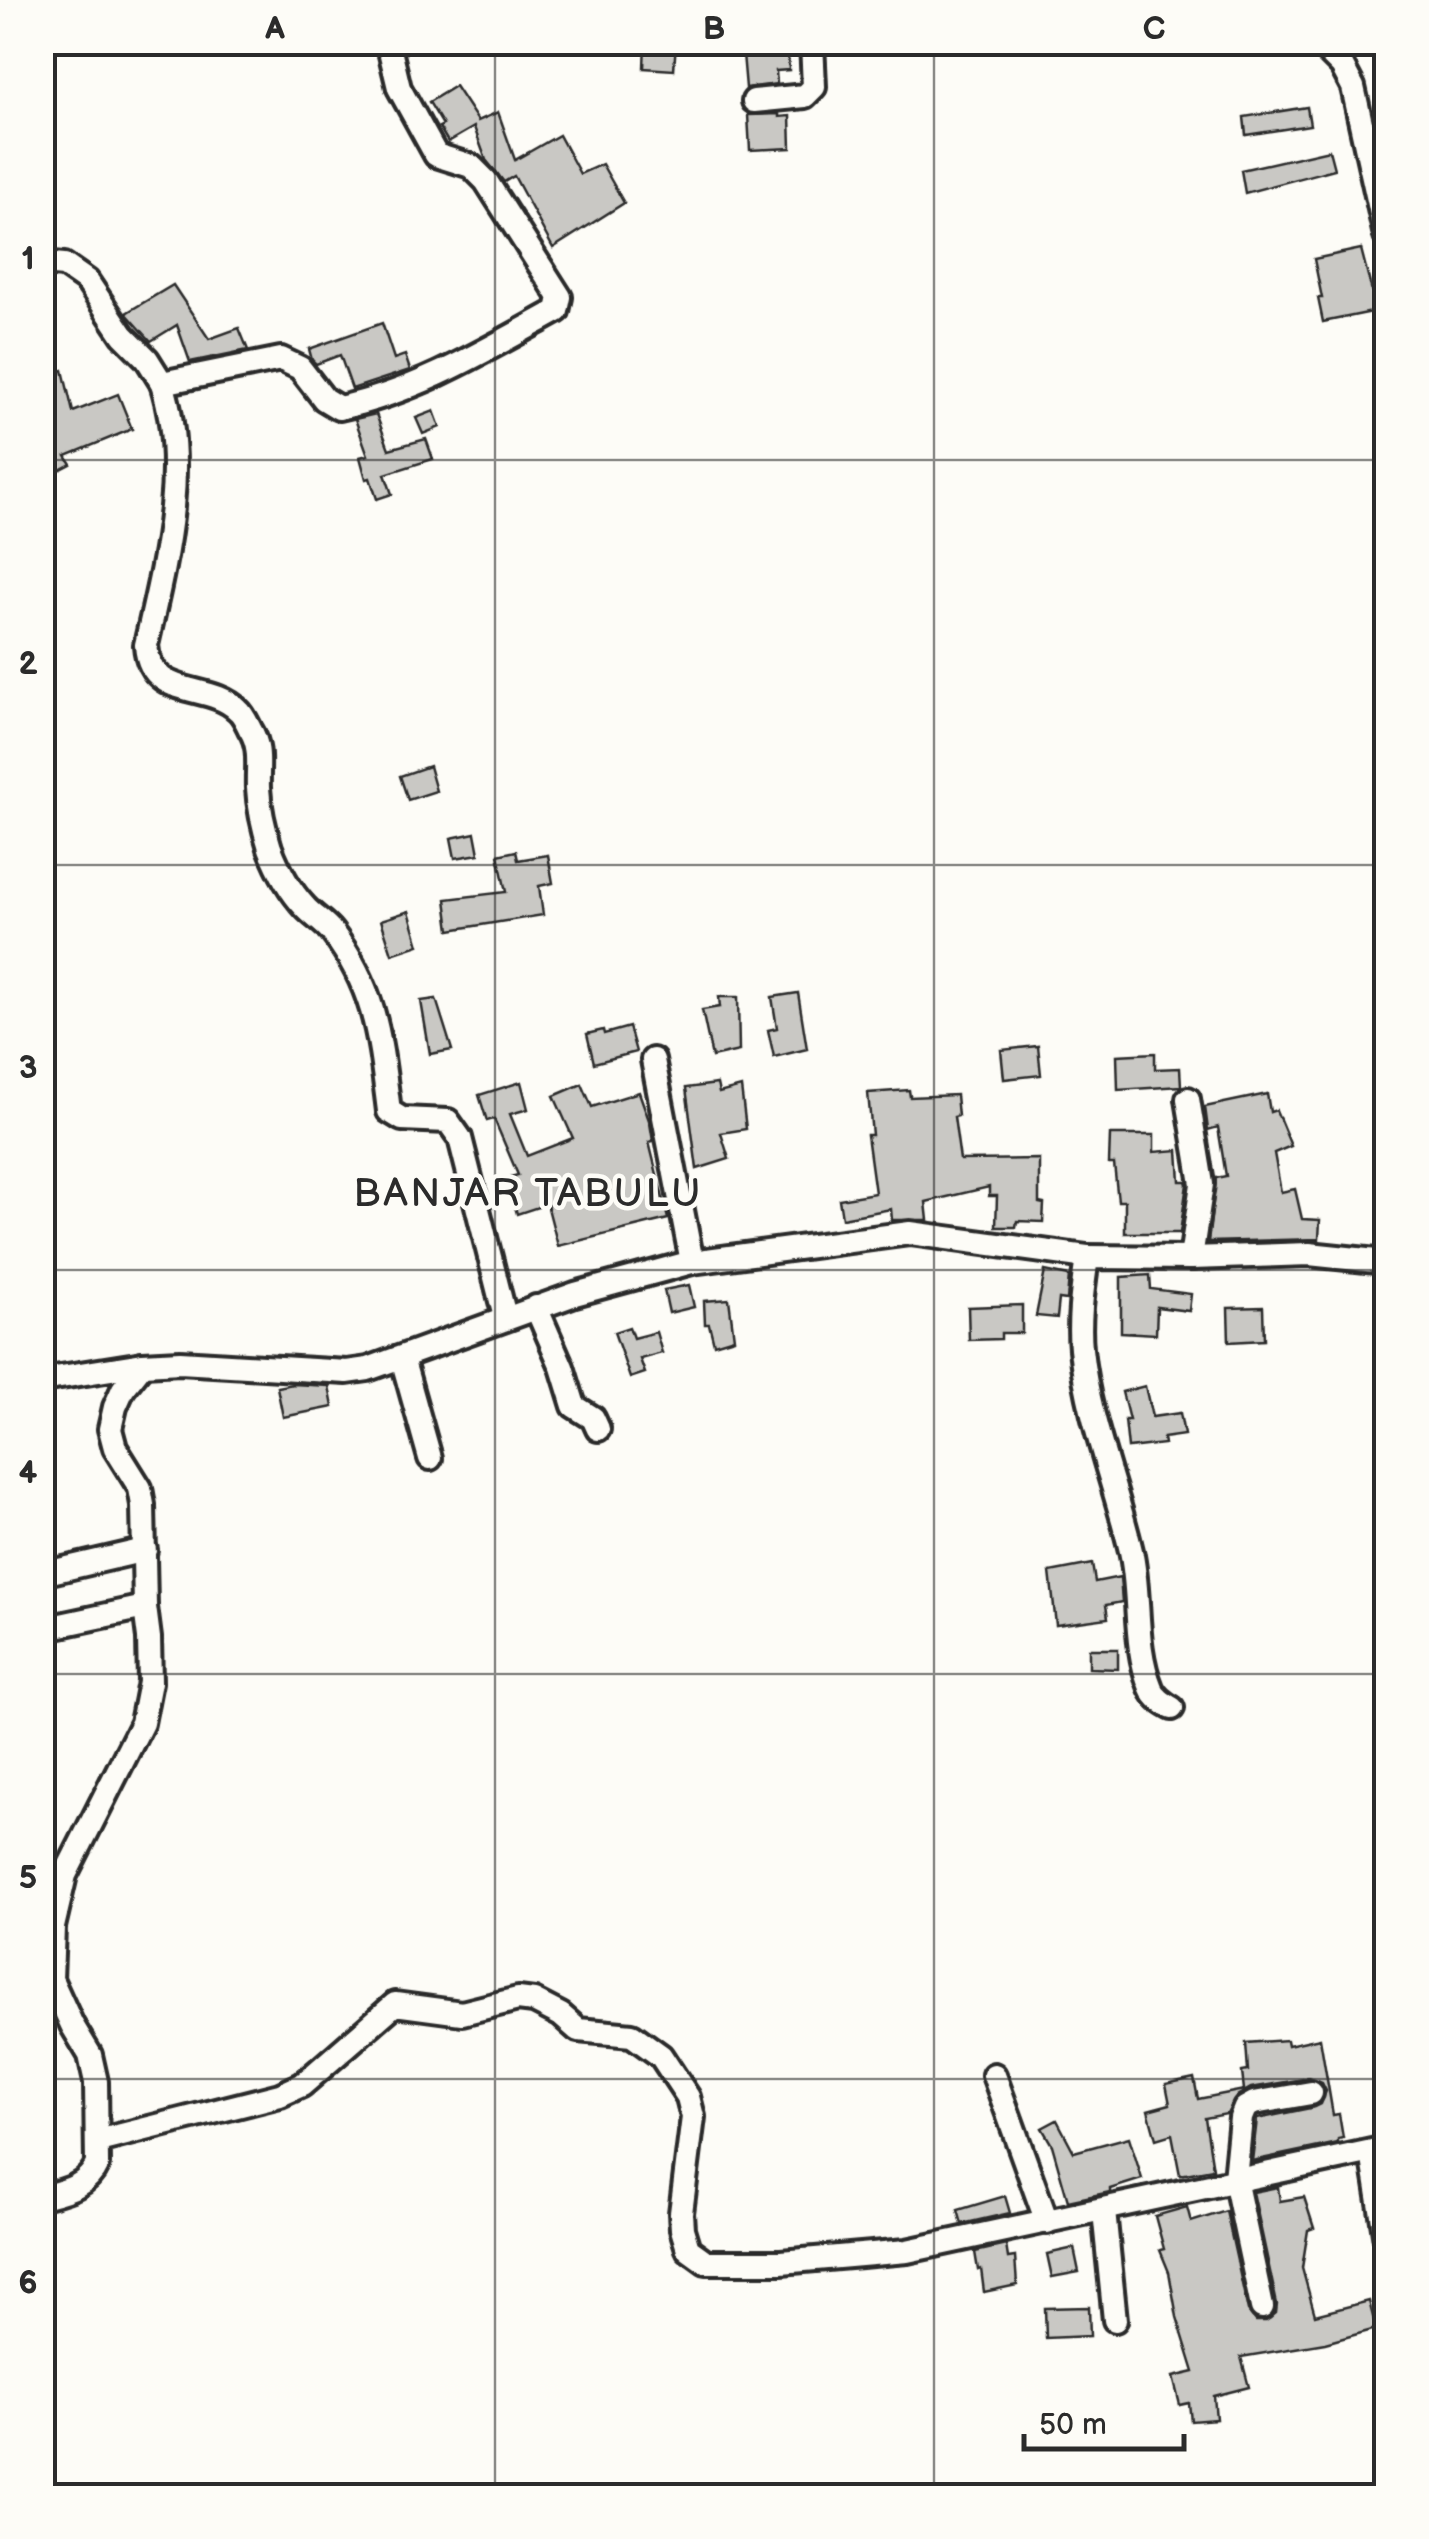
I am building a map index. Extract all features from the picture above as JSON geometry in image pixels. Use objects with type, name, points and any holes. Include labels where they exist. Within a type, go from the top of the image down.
[{"type":"street","points":[[162,383],[281,359],[300,368],[324,399],[338,408],[395,395],[560,308],[560,298],[546,272],[486,181],[471,166],[436,155],[400,88],[388,42]]},
{"type":"street","points":[[754,101],[812,92],[812,42]]},
{"type":"street","points":[[1318,42],[1342,66],[1353,87],[1386,236]]},
{"type":"street","points":[[42,263],[64,265],[87,281],[124,335],[147,359],[162,383],[172,412],[170,532],[146,644],[147,657],[169,684],[238,708],[256,738],[261,807],[280,870],[307,909],[330,929],[372,1000],[393,1116],[448,1121],[460,1138],[505,1317]]},
{"type":"street","points":[[652,1060],[692,1262]]},
{"type":"street","points":[[1188,1099],[1202,1184],[1191,1258]]},
{"type":"street","points":[[42,1380],[180,1362],[348,1372],[402,1358],[536,1307],[692,1262],[910,1233],[1087,1257],[1309,1254],[1386,1262]]},
{"type":"street","points":[[1087,1257],[1081,1349],[1104,1464],[1132,1553],[1137,1624],[1150,1686],[1160,1701],[1172,1708]]},
{"type":"street","points":[[536,1307],[574,1406],[593,1418],[598,1429]]},
{"type":"street","points":[[402,1358],[430,1458]]},
{"type":"street","points":[[42,2197],[70,2190],[86,2180],[97,2164],[96,2082],[90,2055],[52,1978],[53,1927],[65,1875],[142,1722],[150,1682],[140,1488],[115,1448],[110,1429],[114,1407],[144,1364]]},
{"type":"street","points":[[42,1574],[144,1550]]},
{"type":"street","points":[[42,1630],[144,1607]]},
{"type":"street","points":[[98,2141],[280,2095],[302,2085],[394,2004],[462,2013],[518,1999],[547,2007],[578,2030],[632,2036],[661,2056],[680,2081],[693,2117],[680,2212],[682,2230],[688,2250],[706,2262],[781,2262],[907,2252],[1104,2211],[1235,2178],[1379,2150],[1386,2240]]},
{"type":"street","points":[[994,2076],[1047,2222]]},
{"type":"street","points":[[1262,2307],[1235,2178],[1241,2118],[1245,2108],[1254,2103],[1312,2094]]},
{"type":"street","points":[[1104,2211],[1115,2320]]},
{"type":"building","points":[[645,42],[676,42],[674,70],[644,68]]},
{"type":"building","points":[[742,42],[787,42],[789,70],[776,71],[777,84],[746,88]]},
{"type":"building","points":[[455,86],[478,121],[498,112],[515,160],[559,135],[580,174],[602,164],[624,203],[553,248],[514,176],[504,182],[486,160],[474,127],[448,142],[429,102]]},
{"type":"building","points":[[1307,107],[1310,125],[1246,135],[1244,117]]},
{"type":"building","points":[[748,115],[790,116],[791,148],[750,150]]},
{"type":"building","points":[[1329,150],[1334,169],[1245,193],[1241,170]]},
{"type":"building","points":[[1361,249],[1377,311],[1323,322],[1314,259]]},
{"type":"building","points":[[173,285],[209,339],[239,328],[248,350],[190,362],[177,325],[151,341],[126,313]]},
{"type":"building","points":[[382,323],[394,359],[405,355],[410,370],[352,389],[340,355],[316,364],[312,360],[309,349]]},
{"type":"building","points":[[63,370],[73,412],[118,394],[132,429],[66,456],[71,464],[42,479],[42,376]]},
{"type":"building","points":[[434,411],[440,427],[423,434],[416,418]]},
{"type":"building","points":[[376,414],[389,449],[426,439],[433,459],[385,474],[392,494],[377,499],[370,478],[366,479],[360,457],[368,455],[355,419]]},
{"type":"building","points":[[429,766],[436,791],[408,800],[400,776]]},
{"type":"building","points":[[475,833],[479,854],[455,858],[451,838]]},
{"type":"building","points":[[516,851],[518,860],[548,855],[553,883],[539,886],[543,915],[450,930],[446,899],[506,892],[498,855]]},
{"type":"building","points":[[409,911],[419,945],[392,954],[381,920]]},
{"type":"building","points":[[798,993],[807,1049],[774,1057],[768,1030],[777,1028],[772,997]]},
{"type":"building","points":[[719,997],[738,997],[739,1051],[712,1057],[702,1010],[720,1007]]},
{"type":"building","points":[[436,999],[452,1050],[430,1054],[421,1001]]},
{"type":"building","points":[[629,1027],[636,1052],[594,1063],[587,1034]]},
{"type":"building","points":[[1038,1046],[1041,1075],[1004,1079],[1001,1050]]},
{"type":"building","points":[[1155,1053],[1155,1069],[1180,1068],[1181,1086],[1118,1090],[1117,1055]]},
{"type":"building","points":[[521,1082],[528,1109],[510,1114],[527,1156],[573,1138],[554,1096],[582,1084],[592,1107],[639,1092],[650,1123],[653,1141],[649,1142],[668,1219],[558,1246],[547,1204],[517,1214],[507,1178],[518,1175],[494,1119],[487,1121],[479,1095]]},
{"type":"building","points":[[717,1084],[719,1093],[741,1087],[746,1129],[721,1133],[729,1159],[697,1169],[686,1088]]},
{"type":"building","points":[[909,1090],[910,1097],[956,1095],[958,1116],[954,1117],[960,1160],[1039,1159],[1043,1222],[1017,1221],[1016,1227],[996,1227],[997,1196],[989,1196],[989,1187],[926,1202],[928,1220],[892,1220],[891,1209],[842,1218],[839,1199],[875,1193],[867,1135],[872,1135],[868,1093]]},
{"type":"building","points":[[1267,1094],[1270,1112],[1276,1110],[1291,1146],[1274,1153],[1281,1192],[1295,1189],[1302,1219],[1320,1220],[1319,1239],[1208,1242],[1216,1178],[1226,1176],[1218,1127],[1208,1130],[1205,1107]]},
{"type":"building","points":[[1110,1135],[1154,1135],[1154,1152],[1178,1150],[1180,1181],[1187,1184],[1180,1233],[1125,1233],[1125,1201],[1118,1201],[1114,1164],[1109,1164]]},
{"type":"building","points":[[1045,1271],[1069,1276],[1067,1300],[1059,1299],[1057,1318],[1036,1316]]},
{"type":"building","points":[[1150,1275],[1151,1289],[1191,1294],[1189,1311],[1157,1307],[1156,1334],[1121,1332],[1121,1277]]},
{"type":"building","points":[[689,1285],[694,1307],[669,1313],[664,1290]]},
{"type":"building","points":[[729,1299],[734,1338],[714,1344],[709,1324],[705,1324],[704,1301]]},
{"type":"building","points":[[1022,1305],[1022,1333],[1001,1333],[1001,1339],[969,1340],[968,1307]]},
{"type":"building","points":[[1263,1307],[1264,1340],[1229,1342],[1228,1308]]},
{"type":"building","points":[[629,1327],[633,1338],[656,1332],[662,1353],[640,1359],[645,1373],[630,1378],[614,1332]]},
{"type":"building","points":[[329,1386],[333,1407],[283,1417],[277,1387]]},
{"type":"building","points":[[1145,1386],[1152,1417],[1180,1413],[1184,1435],[1163,1438],[1164,1444],[1128,1448],[1125,1420],[1129,1420],[1122,1392]]},
{"type":"building","points":[[1092,1564],[1095,1582],[1120,1577],[1122,1602],[1106,1605],[1108,1618],[1056,1625],[1050,1572]]},
{"type":"building","points":[[1089,1649],[1118,1649],[1118,1669],[1089,1668]]},
{"type":"building","points":[[1320,2038],[1333,2115],[1339,2114],[1343,2138],[1338,2143],[1252,2161],[1257,2119],[1315,2107],[1321,2104],[1326,2091],[1322,2083],[1309,2078],[1251,2088],[1237,2096],[1227,2114],[1205,2118],[1213,2169],[1180,2175],[1172,2134],[1156,2139],[1148,2110],[1170,2104],[1166,2084],[1194,2078],[1198,2099],[1244,2090],[1242,2072],[1248,2071],[1246,2043],[1287,2040],[1288,2045]]},
{"type":"building","points":[[1057,2120],[1074,2152],[1129,2137],[1142,2179],[1110,2192],[1068,2201],[1052,2145],[1042,2128]]},
{"type":"building","points":[[1278,2187],[1280,2201],[1304,2197],[1314,2228],[1308,2230],[1302,2268],[1315,2315],[1369,2301],[1376,2329],[1325,2343],[1241,2357],[1249,2387],[1214,2396],[1216,2419],[1191,2421],[1189,2403],[1180,2405],[1173,2377],[1194,2372],[1160,2250],[1164,2249],[1155,2216],[1187,2207],[1191,2222],[1226,2211],[1248,2311],[1256,2321],[1266,2321],[1276,2313],[1277,2304],[1253,2192]]},
{"type":"building","points":[[1005,2196],[1010,2213],[962,2224],[958,2210]]},
{"type":"building","points":[[1006,2245],[1008,2258],[1015,2257],[1017,2285],[984,2292],[975,2252]]},
{"type":"building","points":[[1074,2248],[1079,2272],[1052,2277],[1047,2254]]},
{"type":"building","points":[[1089,2307],[1090,2336],[1046,2338],[1045,2308]]},
{"type":"district","name":"BANJAR TABULU","points":[[528,1194]]}]
